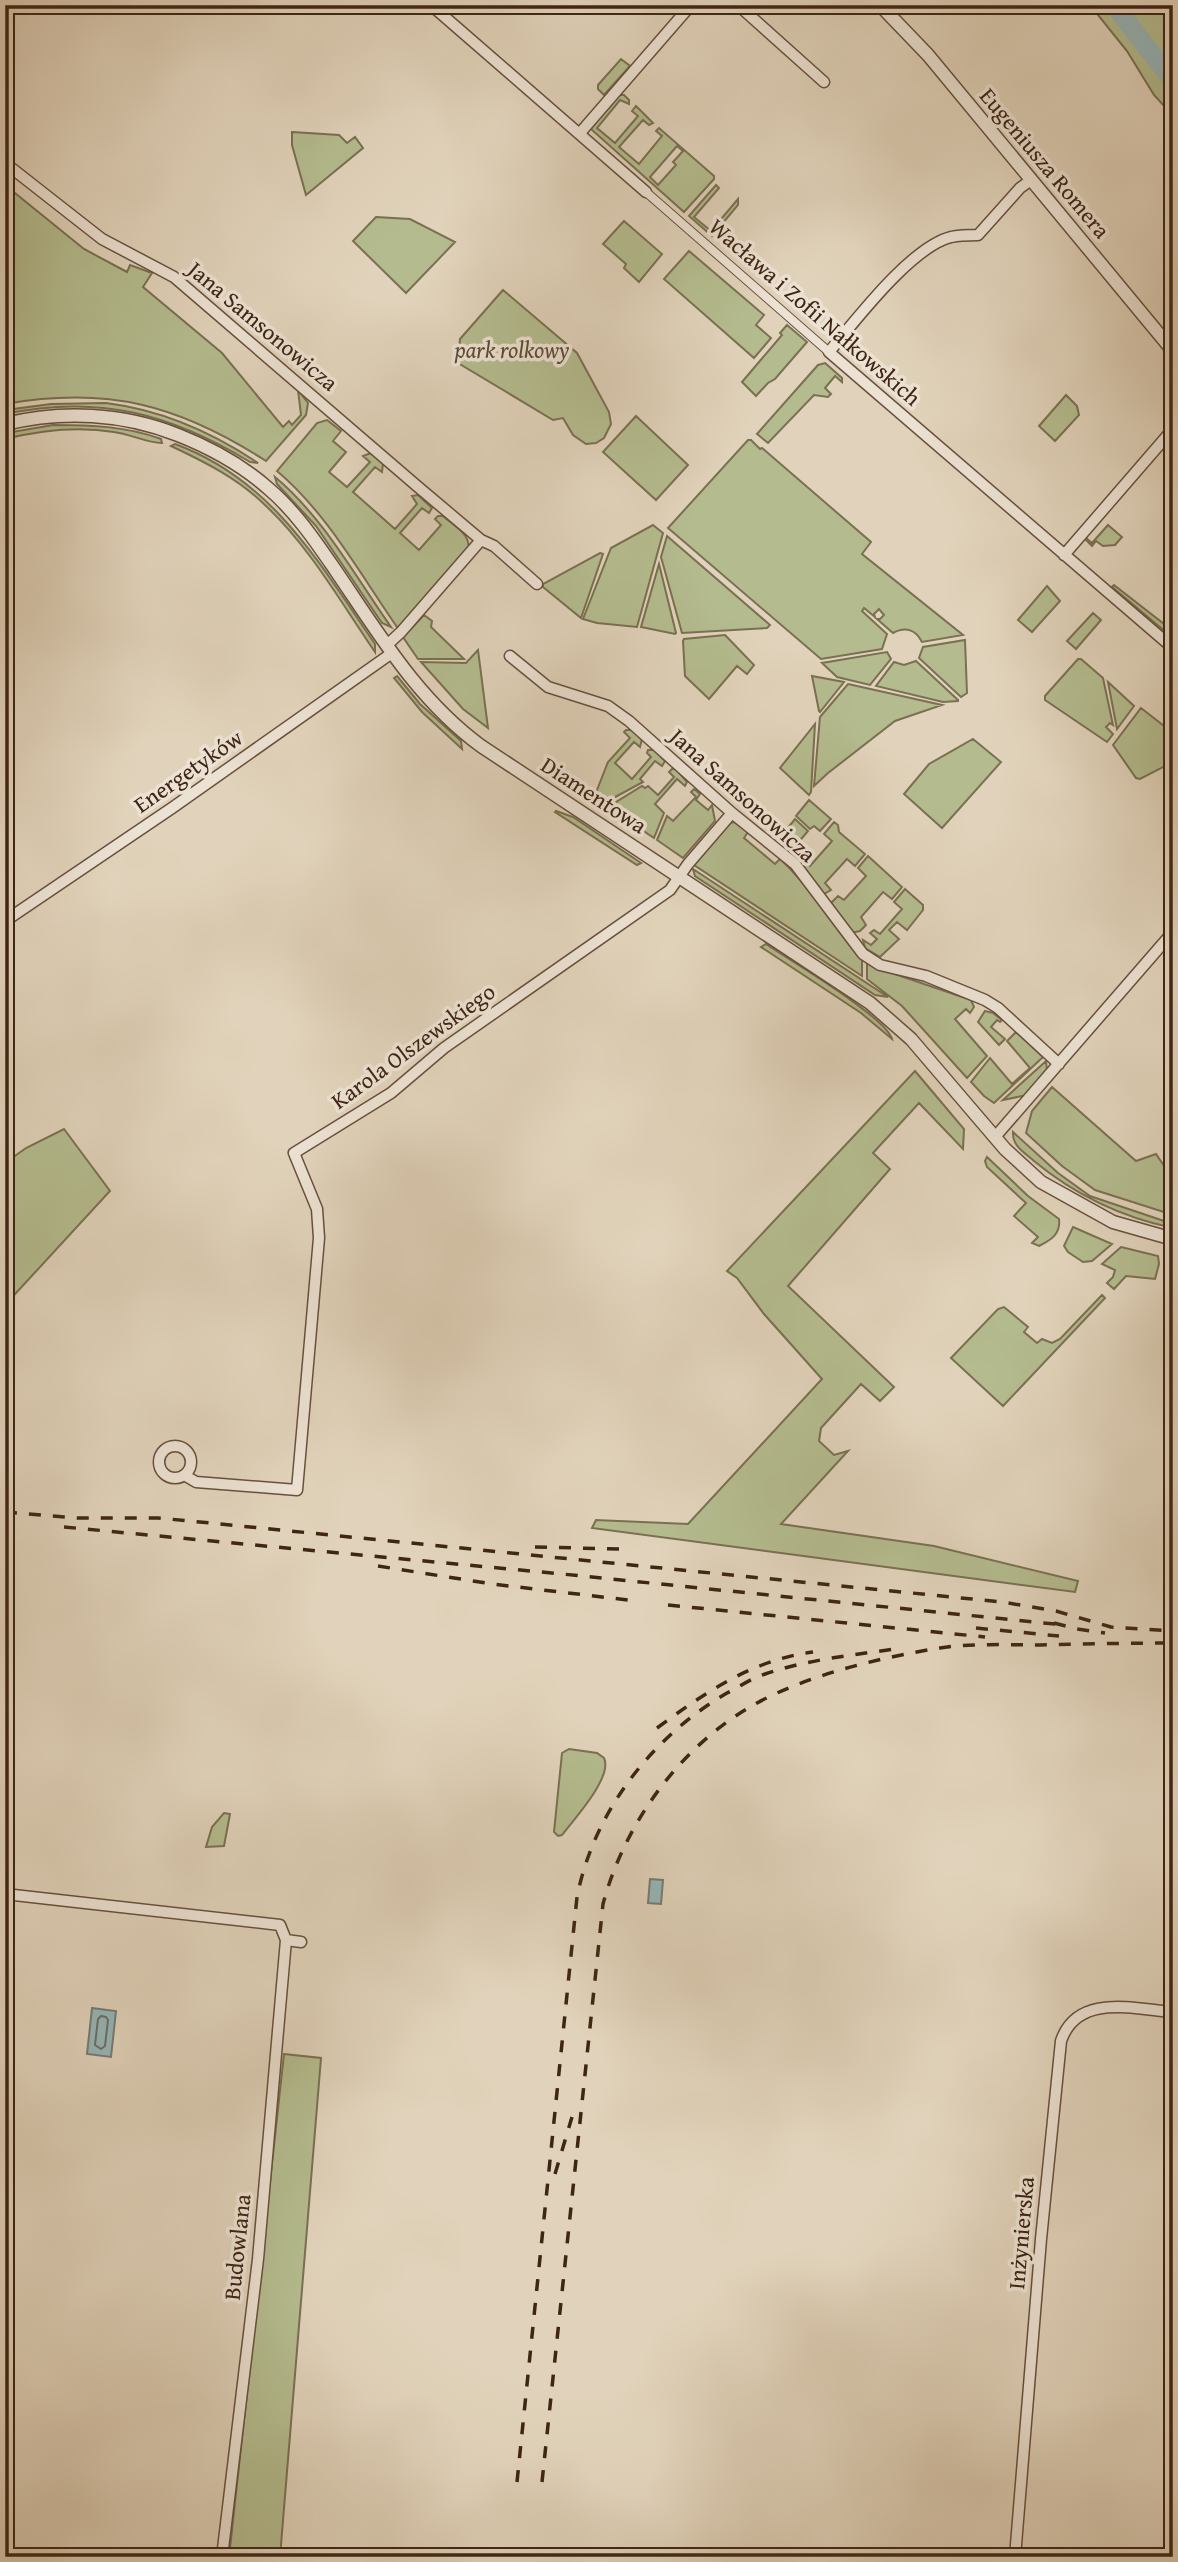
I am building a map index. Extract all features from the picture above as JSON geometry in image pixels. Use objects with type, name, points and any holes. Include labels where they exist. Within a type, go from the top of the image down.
[{"type":"street","name":"Wacława i Zofii Nałkowskich","points":[[431,5],[828,352],[1173,648]]},
{"type":"street","points":[[580,133],[691,5]]},
{"type":"street","points":[[738,5],[824,82]]},
{"type":"street","name":"Eugeniusza Romera","points":[[880,5],[922,49],[1173,351]]},
{"type":"street","name":"Jana Samsonowicza","points":[[5,163],[102,239],[174,277],[481,540],[494,546],[537,584]]},
{"type":"street","points":[[828,352],[890,281],[932,247],[950,237],[978,235],[1020,188],[1031,180]]},
{"type":"street","name":"Diamentowa","points":[[5,424],[50,416],[85,415],[119,419],[169,431],[231,460],[268,488],[297,517],[424,695],[472,739],[886,1015],[1024,1168],[1060,1194],[1113,1222],[1173,1239]]},
{"type":"street","points":[[1064,555],[1173,429]]},
{"type":"street","name":"Energetyków","points":[[5,921],[172,808],[390,649],[401,632],[481,540]]},
{"type":"street","name":"Jana Samsonowicza","points":[[510,656],[548,687],[608,706],[629,721],[794,864],[863,954],[880,965],[926,976],[985,1000],[998,1008],[1059,1065]]},
{"type":"street","points":[[679,876],[732,813]]},
{"type":"street","name":"Karola Olszewskiego","points":[[184,1475],[196,1482],[297,1490],[320,1238],[317,1209],[294,1153],[391,1093],[444,1048],[670,890],[679,876]]},
{"type":"street","points":[[995,1137],[1172,933]]},
{"type":"street","points":[[5,1894],[279,1925],[286,1940],[302,1942]]},
{"type":"street","name":"Budowlana","points":[[222,2557],[258,2259],[286,1940]]},
{"type":"street","name":"Inżynierska","points":[[1015,2557],[1041,2239],[1061,2041],[1070,2024],[1088,2010],[1119,2007],[1173,2012]]},
{"type":"green space","points":[[1090,5],[1168,5],[1173,12],[1173,116],[1154,95],[1127,51]]},
{"type":"green space","points":[[621,59],[630,66],[604,95],[598,85]]},
{"type":"green space","points":[[619,95],[624,95],[629,104],[620,100],[597,128],[615,143],[638,116],[632,111],[636,106],[653,123],[649,125],[643,120],[619,147],[639,164],[662,136],[656,131],[659,128],[714,176],[714,179],[684,212],[591,128]],"holes":[[[677,146],[683,151],[673,162],[676,165],[658,185],[650,177]]]},
{"type":"green space","points":[[292,132],[339,135],[347,143],[355,137],[363,148],[306,195],[292,145]]},
{"type":"green space","points":[[5,185],[84,249],[127,272],[130,265],[152,273],[143,287],[222,353],[283,427],[289,421],[292,425],[301,415],[298,390],[308,403],[306,415],[266,461],[203,426],[142,405],[77,397],[5,404],[5,335],[14,325],[5,316]]},
{"type":"green space","points":[[716,185],[719,188],[694,217],[711,231],[738,199],[738,205],[712,236],[689,216]]},
{"type":"green space","points":[[376,217],[410,219],[455,242],[406,293],[353,241]]},
{"type":"green space","points":[[624,221],[662,254],[639,282],[624,268],[626,264],[603,244]]},
{"type":"green space","points":[[689,251],[764,315],[756,325],[771,338],[754,358],[664,279]]},
{"type":"green space","name":"park rolkowy","points":[[503,290],[577,353],[609,412],[611,424],[604,438],[596,443],[586,444],[573,435],[563,418],[553,420],[458,363],[460,339]]},
{"type":"green space","points":[[787,325],[807,342],[775,379],[756,396],[742,382],[782,335],[780,333]]},
{"type":"green space","points":[[825,363],[842,378],[842,382],[835,376],[825,388],[831,394],[828,397],[814,395],[768,443],[757,434],[818,365]]},
{"type":"green space","points":[[1066,395],[1077,406],[1079,415],[1055,441],[1039,426]]},
{"type":"green space","points":[[106,403],[147,411],[186,424],[258,463],[250,462],[191,431],[133,413],[71,406],[5,414],[6,410],[51,404]]},
{"type":"green space","points":[[636,416],[688,465],[656,500],[603,452]]},
{"type":"green space","points":[[327,420],[341,431],[333,441],[346,452],[329,472],[347,487],[370,462],[363,456],[371,453],[383,463],[382,472],[375,467],[353,492],[395,529],[417,504],[412,496],[418,495],[432,508],[429,513],[422,508],[400,533],[419,550],[441,525],[435,519],[438,516],[443,516],[457,527],[465,535],[469,545],[468,551],[399,627],[327,525],[277,471],[317,423]]},
{"type":"green space","points":[[53,425],[121,429],[161,439],[162,443],[120,433],[87,429],[46,431],[5,439],[6,433]]},
{"type":"green space","points":[[748,440],[762,448],[871,542],[862,554],[963,635],[922,642],[910,630],[893,633],[877,619],[884,615],[879,609],[874,614],[875,617],[864,608],[862,611],[887,634],[882,649],[821,659],[668,528]]},
{"type":"green space","points":[[175,444],[240,479],[267,502],[291,527],[334,584],[375,644],[375,652],[324,576],[282,522],[245,487],[171,446]]},
{"type":"green space","points":[[275,477],[323,529],[391,627],[382,623],[316,526],[277,484]]},
{"type":"green space","points":[[653,525],[663,533],[637,627],[583,619],[611,548]]},
{"type":"green space","points":[[1108,525],[1122,537],[1115,545],[1103,546],[1096,541],[1092,546],[1085,539],[1092,543]]},
{"type":"green space","points":[[667,536],[770,625],[767,628],[682,633],[661,557]]},
{"type":"green space","points":[[600,553],[603,554],[581,618],[543,587],[543,584]]},
{"type":"green space","points":[[659,564],[676,633],[675,634],[641,627]]},
{"type":"green space","points":[[1114,585],[1173,631],[1173,638],[1112,587]]},
{"type":"green space","points":[[1047,586],[1060,601],[1032,632],[1018,620]]},
{"type":"green space","points":[[1093,613],[1101,620],[1076,649],[1067,641]]},
{"type":"green space","points":[[424,615],[432,621],[431,627],[464,659],[418,659],[403,637]]},
{"type":"green space","points":[[725,635],[754,665],[747,674],[737,666],[709,699],[685,676],[683,641]]},
{"type":"green space","points":[[965,640],[967,693],[961,697],[919,658],[923,647]]},
{"type":"green space","points":[[478,650],[488,728],[463,709],[421,662],[466,663]]},
{"type":"green space","points":[[887,652],[891,659],[870,685],[837,677],[822,663]]},
{"type":"green space","points":[[1078,659],[1103,678],[1113,725],[1110,723],[1106,727],[1113,734],[1107,742],[1045,700],[1045,696]]},
{"type":"green space","points":[[916,661],[958,701],[943,702],[876,686],[894,662],[904,665]]},
{"type":"green space","points":[[397,676],[420,704],[461,741],[462,749],[422,712],[394,678]]},
{"type":"green space","points":[[812,676],[844,682],[820,712],[819,711]]},
{"type":"green space","points":[[1108,682],[1134,706],[1117,729]]},
{"type":"green space","points":[[848,684],[942,705],[895,721],[814,786],[820,717]]},
{"type":"green space","points":[[1141,708],[1173,733],[1173,762],[1140,779],[1136,778],[1113,745]]},
{"type":"green space","points":[[815,724],[811,792],[809,795],[780,768]]},
{"type":"green space","points":[[632,730],[642,739],[640,747],[634,742],[615,763],[632,779],[651,757],[647,753],[648,750],[655,750],[665,761],[662,766],[655,761],[640,779],[643,782],[606,802],[595,795],[608,762],[630,738],[624,732]]},
{"type":"green space","points":[[973,739],[1001,762],[942,828],[904,794],[929,764]]},
{"type":"green space","points":[[676,769],[687,782],[685,786],[677,779],[655,804],[664,813],[654,838],[608,807],[642,786],[648,786],[658,795],[674,777],[669,772]]},
{"type":"green space","points":[[694,789],[700,794],[696,800],[708,810],[712,805],[715,821],[683,858],[657,840],[667,816],[673,821],[696,797],[691,792]]},
{"type":"green space","points":[[809,800],[831,819],[820,831],[814,826],[810,829],[796,816]]},
{"type":"green space","points":[[556,811],[573,817],[641,863],[637,865]]},
{"type":"green space","points":[[795,819],[808,831],[792,850],[797,855],[795,858],[787,853],[795,843],[782,835]]},
{"type":"green space","points":[[734,822],[748,832],[744,838],[775,864],[780,859],[792,870],[862,960],[862,976],[694,865],[730,823]]},
{"type":"green space","points":[[834,822],[838,825],[839,832],[865,854],[855,866],[847,859],[825,883],[831,890],[824,894],[802,866],[805,862],[810,866],[832,841],[824,834]]},
{"type":"green space","points":[[868,856],[902,887],[892,899],[883,892],[861,917],[866,925],[860,931],[851,933],[831,903],[838,896],[844,900],[866,876],[858,868]]},
{"type":"green space","points":[[693,869],[888,997],[875,995],[695,876]]},
{"type":"green space","points":[[905,889],[923,905],[923,910],[907,930],[897,922],[889,930],[899,939],[880,957],[865,948],[863,940],[871,945],[877,939],[870,933],[874,930],[880,934],[902,909],[894,902]]},
{"type":"green space","points":[[766,944],[856,1003],[886,1029],[892,1039],[861,1013],[761,947]]},
{"type":"green space","points":[[867,961],[889,972],[971,1000],[974,1007],[970,1013],[966,1009],[955,1019],[987,1056],[967,1078],[902,1006],[867,979]]},
{"type":"green space","points":[[985,1011],[1002,1020],[997,1020],[991,1027],[1005,1039],[999,1045],[978,1022]]},
{"type":"green space","points":[[1016,1032],[1043,1057],[994,1103],[971,1082],[990,1058],[1012,1084],[1030,1068],[1007,1041]]},
{"type":"green space","points":[[1046,1061],[1047,1071],[1027,1095],[1003,1100]]},
{"type":"green space","points":[[915,1071],[964,1129],[963,1149],[919,1103],[873,1153],[890,1169],[788,1286],[894,1387],[880,1401],[861,1384],[821,1428],[819,1441],[834,1455],[848,1451],[781,1524],[934,1546],[1078,1581],[1075,1592],[592,1528],[596,1520],[688,1524],[822,1379],[764,1314],[737,1278],[727,1271]]},
{"type":"green space","points":[[1052,1087],[1136,1161],[1156,1154],[1173,1179],[1173,1215],[1095,1190],[1062,1166],[1026,1133],[1032,1111]]},
{"type":"green space","points":[[64,1129],[110,1191],[5,1305],[5,1163],[26,1148]]},
{"type":"green space","points":[[1013,1132],[1058,1173],[1090,1196],[1173,1224],[1173,1228],[1135,1218],[1082,1194],[1023,1152],[1013,1137]]},
{"type":"green space","points":[[987,1157],[1028,1196],[1059,1219],[1057,1233],[1051,1239],[1039,1246],[1032,1243],[1038,1237],[1014,1216],[1026,1203],[987,1167]]},
{"type":"green space","points":[[1073,1227],[1112,1244],[1092,1261],[1083,1262],[1064,1246]]},
{"type":"green space","points":[[1121,1247],[1158,1256],[1155,1279],[1126,1276],[1114,1289],[1107,1283],[1115,1270],[1102,1264]]},
{"type":"green space","points":[[1102,1295],[1105,1298],[1003,1406],[951,1358],[998,1309],[1004,1307],[1028,1327],[1024,1332],[1037,1343],[1042,1339],[1052,1343],[1060,1339]]},
{"type":"green space","points":[[569,1749],[597,1753],[604,1758],[605,1766],[603,1776],[591,1798],[562,1835],[558,1836],[554,1832],[562,1753]]},
{"type":"green space","points":[[224,1813],[230,1814],[224,1846],[206,1847],[212,1827]]},
{"type":"green space","points":[[284,2054],[321,2058],[280,2557],[229,2557]]},
{"type":"water","points":[[650,1879],[663,1880],[661,1904],[648,1903]]},
{"type":"water","points":[[92,2008],[116,2011],[111,2057],[87,2054]]},
{"type":"waterway","points":[[1114,5],[1173,81]]},
{"type":"railway","points":[[5,1512],[78,1518],[158,1518],[1002,1602],[1056,1611],[1111,1627],[1173,1631]]},
{"type":"railway","points":[[64,1527],[1064,1625]]},
{"type":"railway","points":[[535,1547],[620,1549]]},
{"type":"railway","points":[[378,1566],[492,1584],[628,1600]]},
{"type":"railway","points":[[668,1605],[985,1637]]},
{"type":"railway","points":[[1054,1623],[1105,1633]]},
{"type":"railway","points":[[976,1628],[1059,1636]]},
{"type":"railway","points":[[542,2482],[603,1904],[626,1844],[660,1788],[704,1740],[730,1720],[777,1693],[846,1668],[965,1645],[1173,1643]]},
{"type":"railway","points":[[517,2482],[577,1897],[585,1865],[597,1835],[612,1806],[651,1754],[674,1731],[727,1693],[755,1678],[782,1669],[832,1658],[901,1648]]},
{"type":"railway","points":[[657,1728],[712,1690],[750,1670],[770,1662],[813,1652]]},
{"type":"railway","points":[[555,2174],[572,2117]]}]
